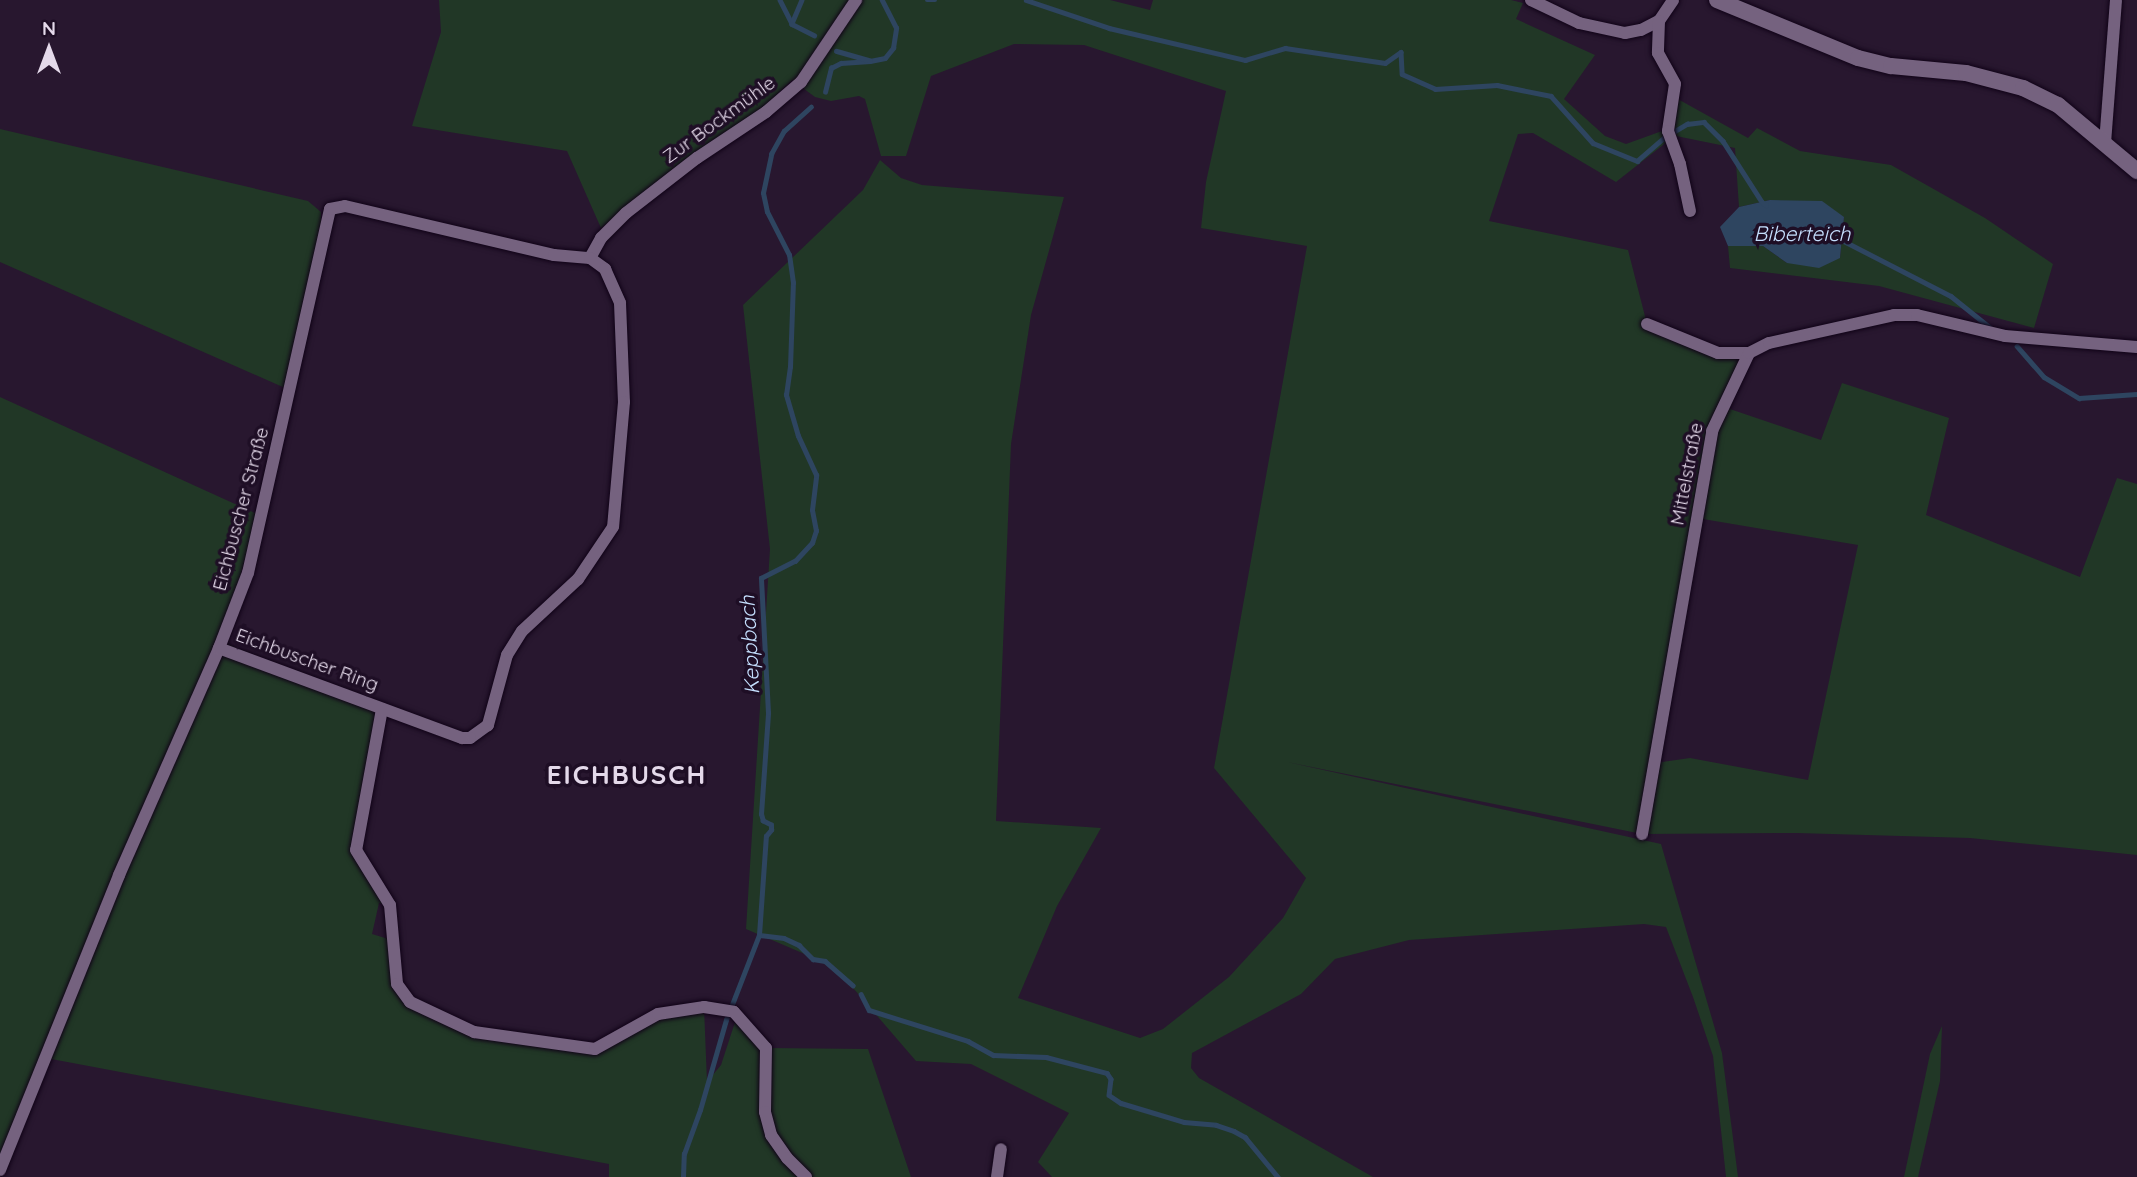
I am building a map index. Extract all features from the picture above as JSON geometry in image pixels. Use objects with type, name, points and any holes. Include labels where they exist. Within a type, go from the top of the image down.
[{"type":"street","name":"Zur Bockmühle","points":[[590,258],[601,238],[626,213],[697,158],[766,112],[802,82],[856,0]]},
{"type":"street","points":[[1531,0],[1579,23],[1607,32],[1633,32],[1659,21]]},
{"type":"street","points":[[1673,0],[1659,21],[1658,53],[1675,84],[1669,135],[1680,164],[1690,211]]},
{"type":"street","points":[[1717,0],[1858,58],[1891,66],[1966,73],[2023,88],[2058,105],[2137,171]]},
{"type":"street","points":[[2105,144],[2116,0]]},
{"type":"street","name":"Eichbuscher Straße","points":[[0,1170],[119,875],[219,648],[248,573],[330,209],[345,206],[554,255],[590,258]]},
{"type":"street","name":"Eichbuscher Ring","points":[[219,648],[461,738],[470,738],[488,725],[507,655],[522,631],[578,579],[613,527],[624,402],[620,303],[605,269],[590,258]]},
{"type":"street","points":[[1647,324],[1718,353],[1749,353],[1769,343],[1894,315],[1917,315],[2005,336],[2137,347]]},
{"type":"street","name":"Mittelstraße","points":[[1642,834],[1712,431],[1749,353]]},
{"type":"street","name":"Eichbuscher Ring","points":[[382,709],[356,850],[390,905],[397,984],[410,1002],[474,1032],[563,1047],[595,1049],[658,1014],[704,1007],[734,1012],[766,1048],[765,1112],[771,1135],[806,1177]]},
{"type":"street","points":[[997,1177],[1001,1149]]},
{"type":"green space","points":[[439,0],[1110,0],[1150,10],[1153,0],[1511,0],[1523,3],[1516,19],[1595,55],[1564,99],[1605,136],[1626,144],[1662,131],[1668,141],[1616,182],[1533,133],[1518,134],[1489,221],[1628,250],[1647,324],[1718,353],[1749,353],[1724,407],[1821,440],[1842,383],[1949,418],[1926,515],[2080,577],[2117,478],[2137,484],[2137,855],[1970,838],[1797,833],[1642,834],[1287,762],[1661,844],[1722,1053],[1738,1177],[1726,1177],[1713,1056],[1693,997],[1666,927],[1644,924],[1409,940],[1335,959],[1301,994],[1192,1053],[1191,1068],[1199,1078],[1373,1177],[1052,1177],[1038,1162],[1069,1113],[971,1064],[916,1061],[835,967],[746,929],[770,549],[743,305],[863,190],[880,160],[901,178],[922,185],[1064,197],[1031,315],[1011,444],[996,821],[1101,828],[1057,906],[1018,998],[1140,1038],[1163,1029],[1229,977],[1283,918],[1306,878],[1214,768],[1307,246],[1201,228],[1206,182],[1226,91],[1084,45],[1014,44],[931,76],[906,156],[881,156],[865,99],[859,96],[831,101],[815,97],[792,80],[759,111],[653,185],[601,228],[567,151],[412,126],[441,32]],"holes":[[[1697,518],[1858,545],[1808,780],[1690,758],[1655,763]]]},
{"type":"green space","points":[[1676,98],[1748,138],[1757,128],[1800,151],[1891,165],[1985,218],[2053,264],[2034,328],[1879,286],[1730,268],[1728,246],[1763,246],[1787,263],[1840,258],[1844,217],[1770,200],[1739,207],[1735,148],[1676,136],[1672,126]]},
{"type":"green space","points":[[0,129],[308,201],[321,212],[321,227],[285,388],[0,262]]},
{"type":"green space","points":[[0,397],[257,514],[239,581],[218,640],[382,709],[356,850],[390,905],[379,903],[372,934],[395,941],[397,984],[410,1002],[474,1032],[595,1049],[658,1014],[704,1007],[707,1082],[721,1065],[737,1016],[766,1048],[868,1049],[911,1177],[609,1177],[609,1164],[46,1058],[0,1170]]},
{"type":"green space","points":[[1942,1026],[1940,1081],[1918,1177],[1904,1177],[1930,1054]]},
{"type":"water","name":"Biberteich","points":[[1770,200],[1822,201],[1844,217],[1840,258],[1819,268],[1787,263],[1763,246],[1728,246],[1720,227],[1739,207]]},
{"type":"waterway","points":[[780,0],[792,24]]},
{"type":"waterway","name":"Keppbach","points":[[802,0],[792,24],[814,35]]},
{"type":"waterway","points":[[870,61],[885,58],[893,48],[896,28],[882,0]]},
{"type":"waterway","points":[[927,0],[935,0]]},
{"type":"waterway","points":[[1026,0],[1109,28],[1245,60],[1285,48],[1385,63],[1401,52],[1402,74],[1435,89],[1497,85],[1551,96],[1593,143],[1637,161],[1665,137],[1687,124],[1704,122],[1723,141],[1766,205]]},
{"type":"waterway","name":"Keppbach","points":[[825,92],[831,68],[841,63],[870,61],[836,51]]},
{"type":"waterway","name":"Keppbach","points":[[683,1177],[684,1154],[700,1110],[726,1020],[759,935],[766,836],[771,830],[771,825],[763,821],[761,814],[768,713],[761,578],[795,561],[812,543],[816,531],[812,510],[816,475],[798,436],[786,395],[790,367],[793,283],[789,255],[767,212],[763,193],[771,154],[784,131],[811,107]]},
{"type":"waterway","points":[[1838,238],[1951,296],[1992,329]]},
{"type":"waterway","points":[[2017,346],[2044,377],[2079,398],[2137,394]]},
{"type":"waterway","points":[[759,935],[784,938],[799,945],[813,959],[825,961],[853,985]]},
{"type":"waterway","points":[[861,994],[869,1010],[968,1041],[993,1055],[1046,1057],[1107,1073],[1111,1079],[1109,1095],[1121,1103],[1184,1122],[1216,1125],[1234,1131],[1245,1137],[1278,1177]]},
{"type":"district","name":"EICHBUSCH","points":[[627,775]]}]
